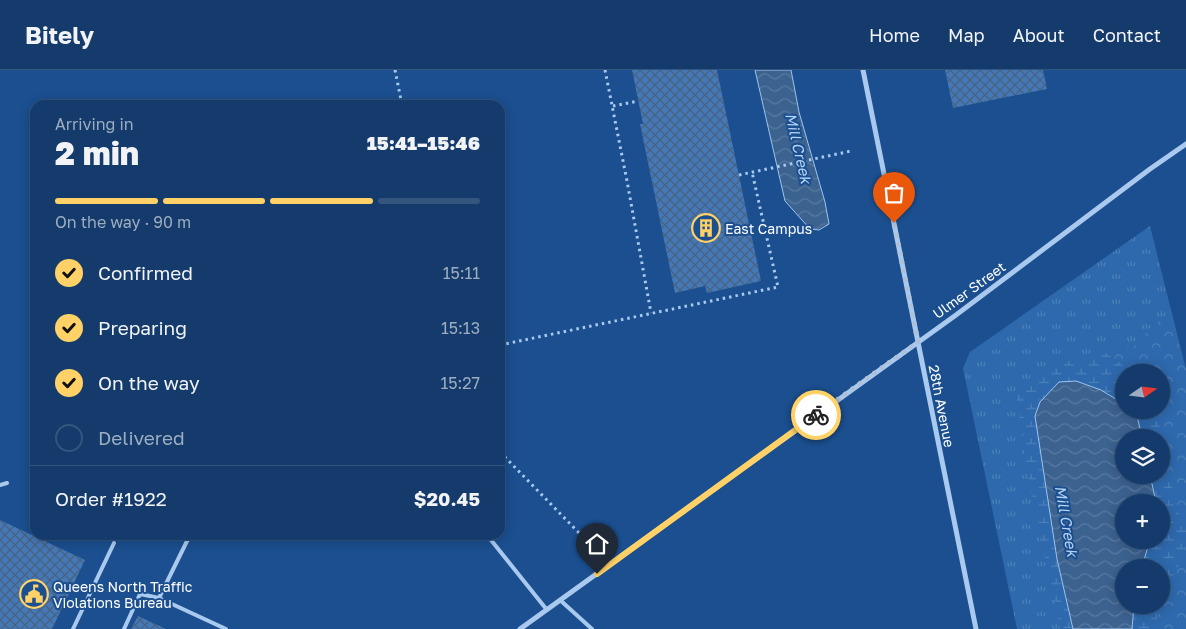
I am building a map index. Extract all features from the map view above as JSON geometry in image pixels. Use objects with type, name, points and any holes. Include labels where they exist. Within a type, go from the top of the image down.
[{"type":"street","name":"28th Avenue","points":[[864,70],[976,629]]},
{"type":"street","name":"Ulmer Street","points":[[520,629],[956,315],[1186,144]]},
{"type":"lane","points":[[0,485],[6,483]]},
{"type":"lane","points":[[159,598],[188,540]]},
{"type":"lane","points":[[491,540],[547,610]]},
{"type":"lane","points":[[74,629],[114,542]]},
{"type":"lane","points":[[124,629],[140,594],[159,598],[226,629]]},
{"type":"lane","points":[[560,600],[592,629]]},
{"type":"path","points":[[395,70],[401,100]]},
{"type":"path","points":[[606,70],[651,313]]},
{"type":"path","points":[[613,106],[638,101]]},
{"type":"path","points":[[739,175],[851,151]]},
{"type":"path","points":[[505,343],[778,287],[752,172]]},
{"type":"path","points":[[505,457],[583,537]]},
{"type":"green space","points":[[1150,226],[1186,370],[1186,629],[1017,629],[963,368],[970,352]]},
{"type":"green space","points":[[1171,311],[1186,370],[1186,527],[1177,510],[1170,476],[1170,429],[1160,429],[1158,419],[1170,419],[1170,364],[1121,364],[1104,352],[1136,345],[1149,329]]},
{"type":"green space","points":[[1104,352],[1121,364],[1115,364],[1115,399],[1101,390],[1076,381],[1059,382],[1051,391],[1057,559],[1073,629],[1060,629],[1027,470],[1016,392],[1030,380],[1065,362]]},
{"type":"green space","points":[[1138,419],[1158,419],[1160,429],[1140,429]]},
{"type":"green space","points":[[1170,476],[1177,510],[1186,527],[1186,541],[1170,591],[1170,559],[1144,559],[1147,549],[1170,549],[1170,494],[1154,494],[1152,484],[1170,484]]},
{"type":"green space","points":[[1186,541],[1186,629],[1155,629],[1158,614],[1170,614],[1170,591]]},
{"type":"green space","points":[[1133,614],[1158,614],[1155,629],[1132,629]]},
{"type":"water","name":"Mill Creek","points":[[755,70],[791,70],[799,112],[825,202],[829,224],[819,230],[810,229],[785,201]]},
{"type":"water","name":"Mill Creek","points":[[1076,381],[1101,390],[1115,399],[1115,419],[1138,419],[1140,429],[1115,429],[1115,484],[1152,484],[1154,494],[1115,494],[1115,549],[1147,549],[1144,559],[1115,559],[1115,614],[1133,614],[1132,629],[1073,629],[1057,559],[1035,416],[1040,402],[1059,382]]},
{"type":"building","name":"East Campus","points":[[632,70],[717,70],[761,281],[707,293],[705,286],[675,293],[640,124],[643,124]]},
{"type":"building","points":[[945,70],[1043,70],[1047,89],[953,108]]},
{"type":"building","name":"Queens North Traffic Violations Bureau","points":[[0,520],[30,534],[30,540],[42,540],[85,560],[52,629],[0,629]]},
{"type":"building","points":[[138,616],[166,629],[131,629]]},
{"type":"way so far","points":[[816,415],[918,342],[894,223]]},
{"type":"place","name":"East Campus","points":[[706,228]]},
{"type":"place","name":"Queens North Traffic Violations Bureau","points":[[34,594]]},
{"type":"route","points":[[597,574],[816,415]]}]
